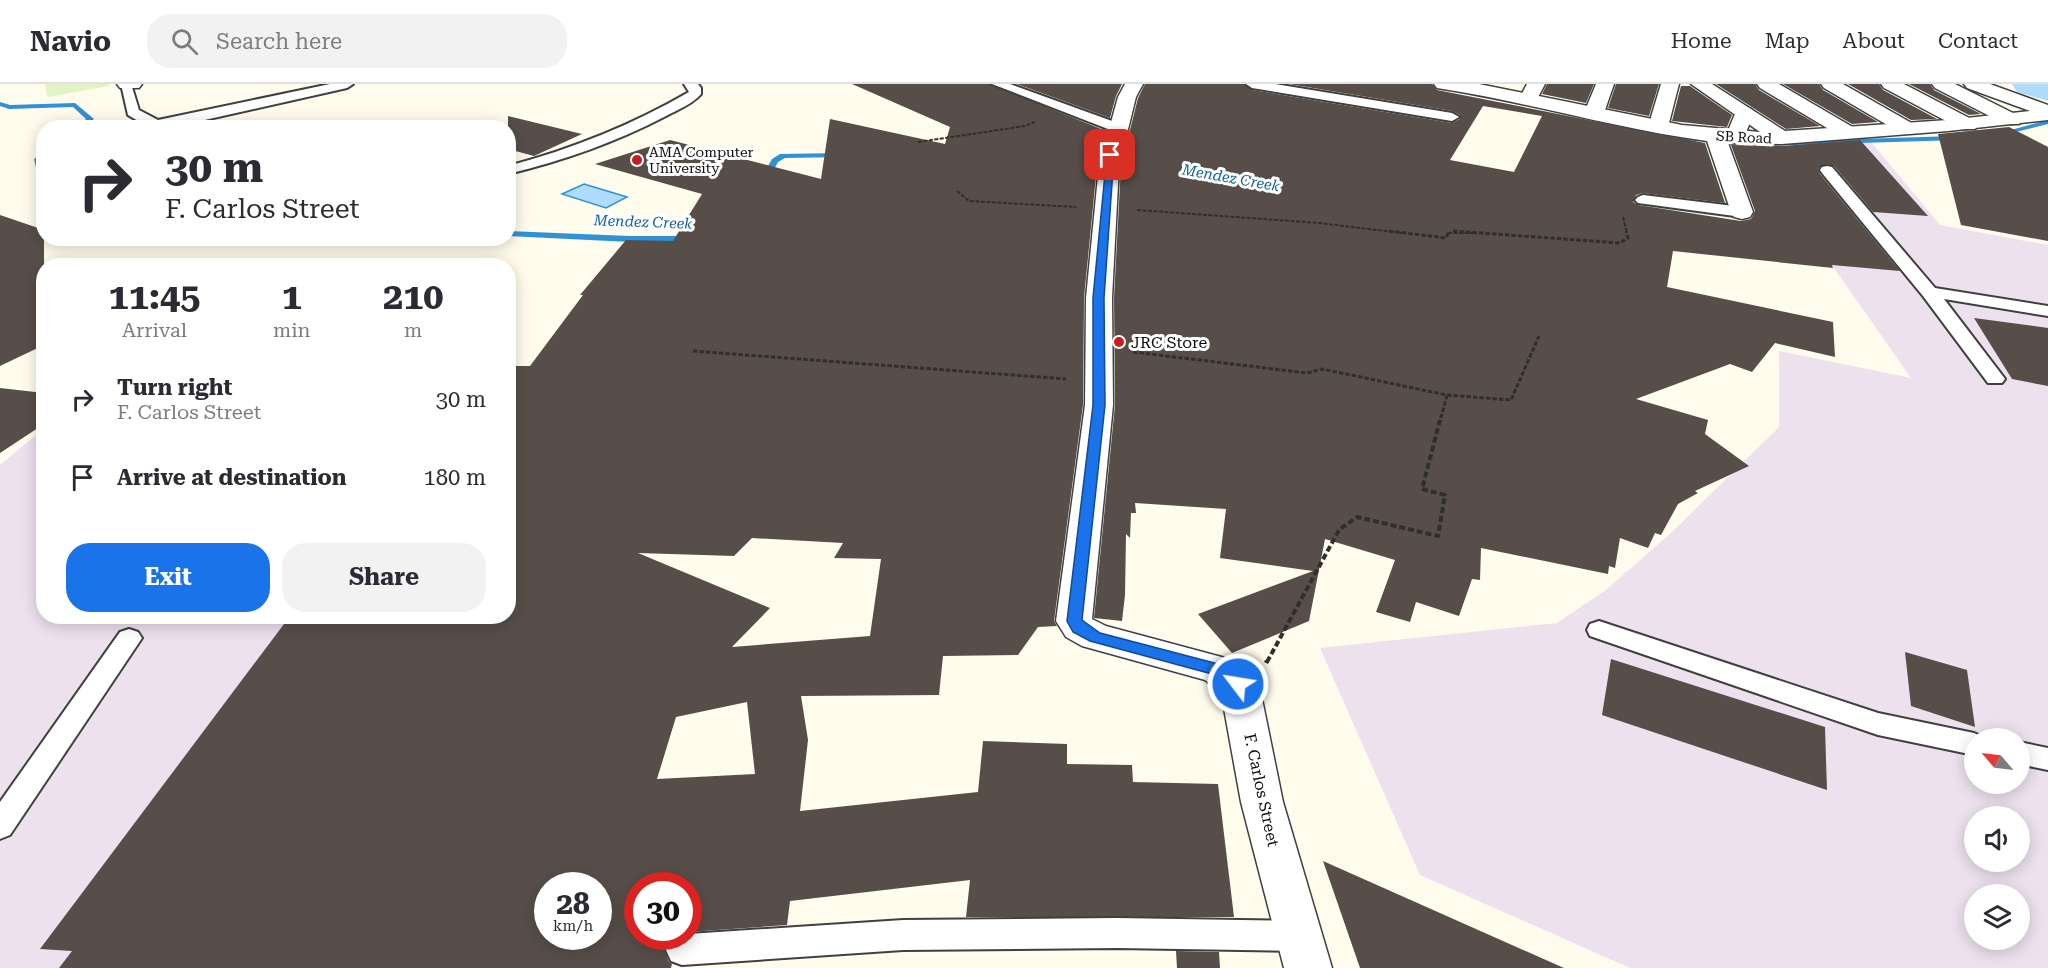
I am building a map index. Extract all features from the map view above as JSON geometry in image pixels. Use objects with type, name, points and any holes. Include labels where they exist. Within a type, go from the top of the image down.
[{"type":"street","points":[[1134,84],[1127,97],[1110,161],[1099,298],[1099,405],[1074,621],[1079,628],[1095,637],[1216,669],[1228,675],[1238,684]]},
{"type":"street","name":"SB Road","points":[[1443,84],[1532,92],[1594,112],[1658,127],[1725,137],[1782,138],[1968,125],[2048,113]]},
{"type":"street","points":[[1594,112],[1605,84]]},
{"type":"street","points":[[1658,127],[1670,84]]},
{"type":"street","points":[[1700,84],[1782,138]]},
{"type":"street","points":[[1766,84],[1849,133]]},
{"type":"street","points":[[1830,84],[1908,129]]},
{"type":"street","points":[[1890,84],[1968,125]]},
{"type":"street","points":[[1941,84],[2012,120]]},
{"type":"street","points":[[1973,84],[2048,113]]},
{"type":"street","points":[[1742,212],[1725,137],[1744,113]]},
{"type":"street","name":"F. Carlos Street","points":[[1238,684],[1242,694],[1262,802],[1304,952]]},
{"type":"lane","points":[[128,84],[133,112],[148,120]]},
{"type":"lane","points":[[186,120],[347,84]]},
{"type":"lane","points":[[516,168],[540,162],[622,133],[695,94],[695,88],[690,84]]},
{"type":"lane","points":[[998,84],[1118,128]]},
{"type":"lane","points":[[1252,84],[1324,98],[1452,117]]},
{"type":"lane","points":[[1827,171],[1929,292],[1995,379]]},
{"type":"lane","points":[[1643,200],[1742,212]]},
{"type":"lane","points":[[1929,292],[2048,311]]},
{"type":"lane","points":[[1599,630],[1878,724],[1964,742]]},
{"type":"lane","points":[[0,826],[129,638]]},
{"type":"lane","points":[[2030,755],[2048,759]]},
{"type":"lane","points":[[702,949],[903,935],[1117,933],[1304,952]]},
{"type":"path","points":[[918,142],[1025,126],[1068,110]]},
{"type":"path","points":[[957,191],[969,201],[1213,214],[1446,238],[1449,231],[1620,243],[1628,238],[1621,210],[1643,200]]},
{"type":"path","points":[[1099,348],[1307,373],[1322,369],[1447,395],[1511,400],[1539,336]]},
{"type":"path","points":[[693,351],[1100,381]]},
{"type":"path","points":[[1238,684],[1263,670],[1340,530],[1357,517],[1438,536],[1445,495],[1422,489],[1447,395]]},
{"type":"shaded area","points":[[1867,137],[1940,225],[2048,245],[2048,968],[1630,968],[1420,875],[1320,648],[1557,623],[1606,590],[1672,532],[1779,427],[1779,351],[1911,378],[1806,228],[1770,147]]},
{"type":"shaded area","points":[[36,435],[36,624],[363,624],[124,968],[0,968],[0,465]]},
{"type":"green space","points":[[45,84],[109,84],[109,86],[47,97]]},
{"type":"green space","points":[[1619,181],[1737,194],[1747,219],[1625,205]]},
{"type":"water","points":[[584,184],[627,197],[606,208],[562,194]]},
{"type":"building","points":[[852,84],[990,84],[1106,131],[1097,166],[1084,298],[1083,405],[1054,621],[1057,626],[1038,627],[1018,655],[943,656],[939,695],[801,696],[808,740],[800,811],[978,792],[983,741],[1067,744],[1067,764],[1132,765],[1133,782],[1218,784],[1234,917],[966,917],[970,880],[790,901],[787,925],[702,931],[702,872],[624,872],[624,950],[664,950],[672,964],[671,968],[59,968],[72,951],[40,949],[284,624],[516,624],[516,366],[530,366],[583,295],[580,295],[626,240],[673,241],[702,194],[595,164],[670,140],[821,179],[830,119],[945,144],[950,127]],"holes":[[[752,538],[843,543],[834,558],[881,559],[870,636],[732,647],[770,608],[638,553],[734,556]],[[747,702],[755,774],[657,779],[676,717]]]},
{"type":"building","points":[[1017,84],[1122,84],[1110,118]]},
{"type":"building","points":[[1145,84],[1244,84],[1252,90],[1452,123],[1460,119],[1460,115],[1452,111],[1289,84],[1432,84],[1437,90],[1705,143],[1725,203],[1643,193],[1636,195],[1633,202],[1638,205],[1741,221],[1751,219],[1755,211],[1731,145],[1782,146],[1860,140],[1928,216],[1873,212],[1834,166],[1827,164],[1818,169],[1820,174],[1900,271],[1832,265],[1833,268],[1673,251],[1667,287],[1833,322],[1835,357],[1775,343],[1752,372],[1730,364],[1636,399],[1708,420],[1705,434],[1749,466],[1695,491],[1698,493],[1678,504],[1661,535],[1655,533],[1648,548],[1620,538],[1615,568],[1609,566],[1608,574],[1481,548],[1480,580],[1472,579],[1459,616],[1416,602],[1410,622],[1376,612],[1395,560],[1325,539],[1309,621],[1232,653],[1198,614],[1313,571],[1220,558],[1226,509],[1135,503],[1136,513],[1131,513],[1130,538],[1126,534],[1125,595],[1122,621],[1094,618],[1115,405],[1114,298],[1121,166],[1138,98]],"holes":[[[1483,106],[1542,116],[1514,172],[1450,160]]]},
{"type":"building","points":[[1547,84],[1594,84],[1586,103],[1542,94]]},
{"type":"building","points":[[1616,84],[1659,84],[1649,116],[1608,108]]},
{"type":"building","points":[[1716,84],[1755,84],[1759,90],[1820,126],[1786,129]]},
{"type":"building","points":[[1783,84],[1819,84],[1823,90],[1878,122],[1852,124]]},
{"type":"building","points":[[1848,84],[1879,84],[1883,90],[1937,119],[1911,120]]},
{"type":"building","points":[[1909,84],[1930,84],[1934,90],[1981,114],[1969,115]]},
{"type":"building","points":[[1681,86],[1690,86],[1732,115],[1727,127],[1672,121]]},
{"type":"building","points":[[508,116],[582,134],[534,156],[516,151],[516,120],[508,120]]},
{"type":"building","points":[[2009,127],[2048,147],[2048,241],[1961,225],[1938,134]]},
{"type":"building","points":[[0,215],[36,227],[36,246],[44,246],[44,258],[36,258],[36,349],[0,366]]},
{"type":"building","points":[[1974,318],[2048,328],[2048,386],[2012,379]]},
{"type":"building","points":[[0,388],[36,392],[36,429],[0,453]]},
{"type":"building","points":[[1905,652],[1967,670],[1975,727],[1911,706]]},
{"type":"building","points":[[1611,659],[1825,727],[1827,790],[1602,715]]},
{"type":"building","points":[[1323,861],[1564,968],[1360,968]]},
{"type":"building","points":[[1176,951],[1219,952],[1220,968],[1177,968]]},
{"type":"waterway","points":[[2031,84],[2048,89]]},
{"type":"waterway","name":"Mendez Creek","points":[[0,104],[9,107],[75,105],[89,120]]},
{"type":"waterway","points":[[2000,134],[2048,122]]},
{"type":"waterway","name":"Mendez Creek","points":[[1651,135],[1697,139]]},
{"type":"waterway","points":[[1726,142],[1765,144],[1955,138]]},
{"type":"waterway","name":"Mendez Creek","points":[[764,180],[775,161],[783,156],[841,155]]},
{"type":"waterway","name":"Mendez Creek","points":[[516,233],[630,239],[690,239]]},
{"type":"place","name":"AMA Computer University","points":[[637,160]]},
{"type":"place","name":"JRC Store","points":[[1119,342]]},
{"type":"route","points":[[1110,155],[1099,298],[1099,405],[1074,621],[1079,628],[1095,637],[1216,669],[1228,675],[1238,684]]}]
